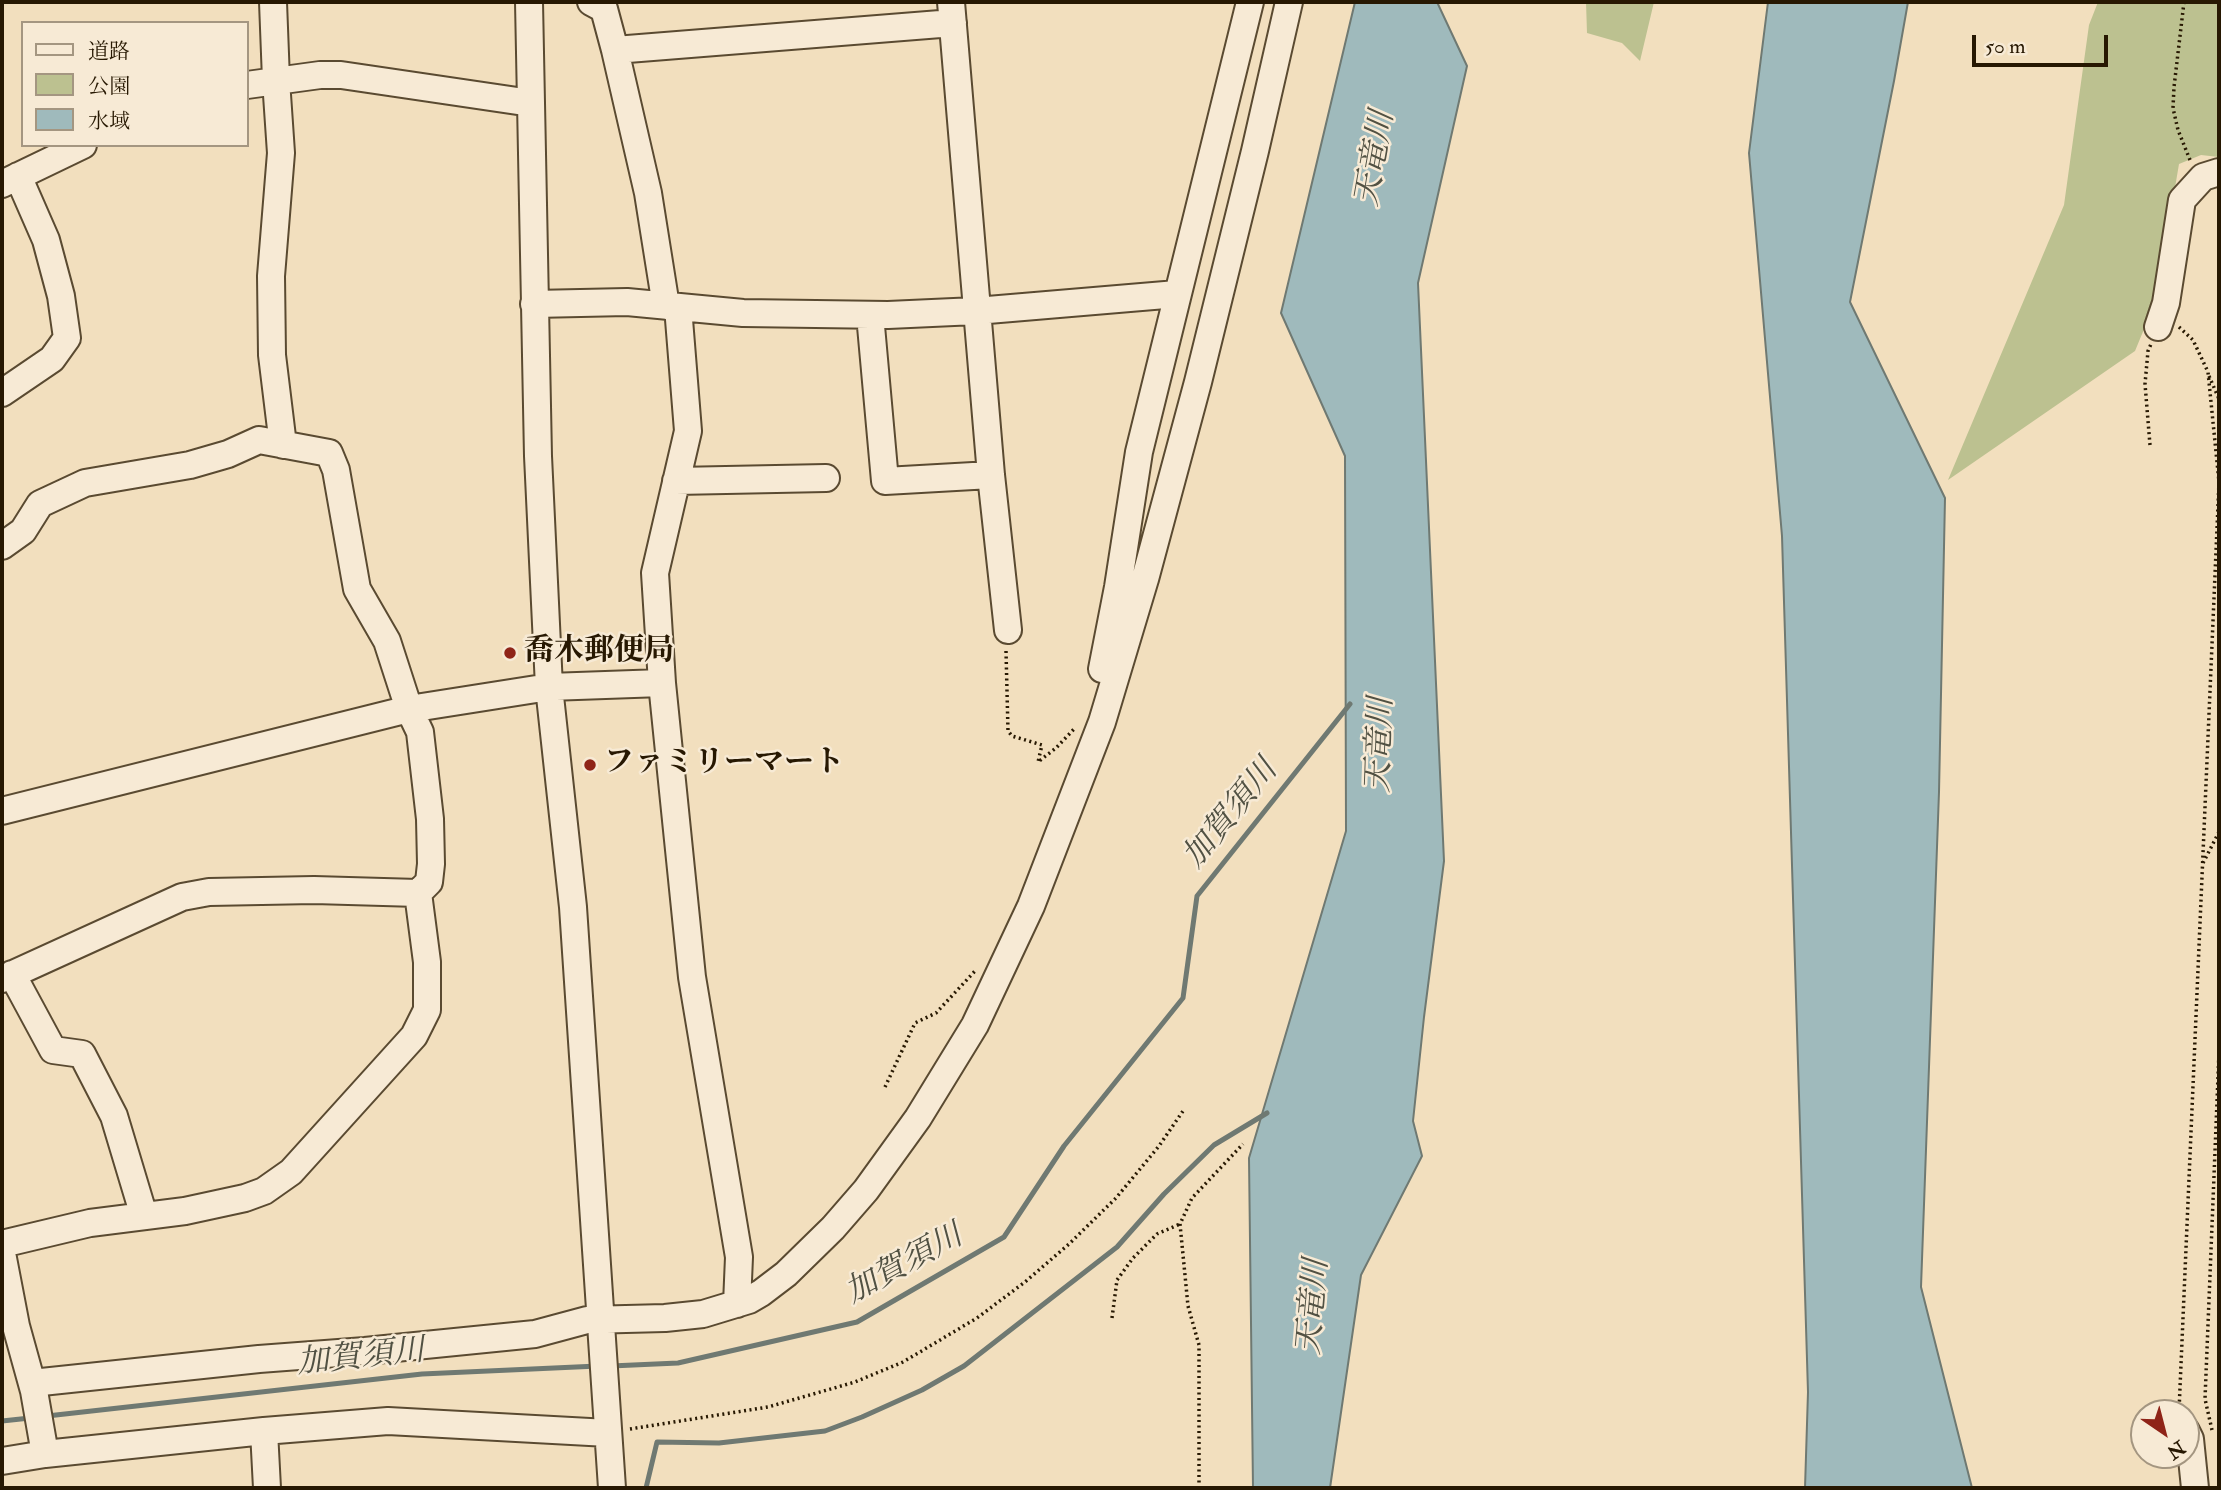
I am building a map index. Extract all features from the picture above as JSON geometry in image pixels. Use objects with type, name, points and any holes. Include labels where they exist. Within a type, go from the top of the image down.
[{"type":"street","points":[[273,2],[281,153],[271,276],[272,355],[283,445]]},
{"type":"street","points":[[529,2],[538,456],[549,687],[573,907],[596,1323],[612,1488]]},
{"type":"street","points":[[592,2],[604,9],[648,193],[672,306],[688,431],[655,573],[662,683],[692,977],[739,1257],[737,1304]]},
{"type":"street","points":[[1102,722],[1097,698],[1139,452],[1250,2]]},
{"type":"street","points":[[33,1387],[259,1359],[535,1334],[596,1323],[703,1314],[737,1304],[761,1293],[786,1274],[833,1228],[866,1190],[918,1118],[975,1025],[1031,906],[1102,722],[1145,579],[1198,382],[1289,2]]},
{"type":"street","points":[[615,50],[952,13],[976,310],[1008,630]]},
{"type":"street","points":[[248,85],[341,75],[531,103]]},
{"type":"street","points":[[2,393],[52,359],[67,338],[61,296],[46,240],[10,180],[79,147]]},
{"type":"street","points":[[2158,327],[2166,303],[2182,200],[2211,175]]},
{"type":"street","points":[[534,304],[627,302],[743,313],[870,315],[1177,295]]},
{"type":"street","points":[[870,315],[885,481],[991,475]]},
{"type":"street","points":[[2,546],[23,531],[40,504],[85,483],[190,465],[228,454],[259,440],[329,453],[336,470],[357,589],[387,641],[409,709],[420,732],[430,818],[431,864],[429,882],[418,893],[301,890],[209,892],[182,897],[7,977],[53,1050],[82,1054],[114,1116],[144,1216]]},
{"type":"street","points":[[676,481],[825,478]]},
{"type":"street","points":[[2,811],[409,709],[549,687],[662,683]]},
{"type":"street","points":[[2,1244],[90,1223],[185,1211],[245,1198],[264,1191],[291,1172],[414,1036],[427,1010],[427,962],[418,893]]},
{"type":"street","points":[[2,1253],[9,1328],[33,1387],[45,1454]]},
{"type":"street","points":[[2,1461],[264,1431],[388,1421],[608,1430]]},
{"type":"street","points":[[264,1431],[267,1488]]},
{"type":"street","points":[[2193,1469],[2195,1488]]},
{"type":"path","points":[[2184,2],[2173,108],[2188,157],[2211,175]]},
{"type":"path","points":[[2150,445],[2145,384],[2148,351],[2158,327],[2179,327],[2193,340],[2219,400]]},
{"type":"path","points":[[2180,1399],[2219,482],[2208,373]]},
{"type":"path","points":[[1008,630],[1005,645],[1009,731],[1013,736],[1042,745],[1038,762],[1077,726],[1073,738]]},
{"type":"path","points":[[2202,865],[2219,832]]},
{"type":"path","points":[[886,1087],[915,1023],[936,1013],[977,969]]},
{"type":"path","points":[[2213,1436],[2205,1399],[2219,1052]]},
{"type":"path","points":[[608,1430],[768,1408],[855,1382],[903,1362],[976,1318],[1025,1282],[1069,1244],[1116,1198],[1183,1111]]},
{"type":"path","points":[[1199,1488],[1199,1345],[1188,1306],[1180,1224],[1192,1198],[1243,1144]]},
{"type":"path","points":[[1112,1318],[1117,1280],[1133,1258],[1157,1234],[1180,1224]]},
{"type":"green space","points":[[1586,2],[1654,2],[1640,61],[1622,43],[1587,33]]},
{"type":"green space","points":[[2098,2],[2219,2],[2219,157],[2201,155],[2179,164],[2156,300],[2135,351],[1948,480],[2064,205],[2089,25]]},
{"type":"water","name":"天竜川","points":[[1355,2],[1437,2],[1467,66],[1418,283],[1444,861],[1413,1121],[1422,1156],[1361,1275],[1330,1488],[1253,1488],[1249,1158],[1346,831],[1345,456],[1281,313]]},
{"type":"water","points":[[1768,2],[1908,2],[1850,302],[1945,498],[1939,792],[1921,1287],[1972,1488],[1805,1488],[1808,1392],[1782,536],[1749,153]]},
{"type":"waterway","name":"加賀須川","points":[[611,1366],[678,1363],[857,1322],[1004,1237],[1064,1146],[1183,998],[1197,896],[1350,704]]},
{"type":"waterway","points":[[646,1488],[657,1442],[719,1443],[825,1431],[922,1390],[964,1366],[1117,1247],[1164,1194],[1214,1145],[1267,1113]]},
{"type":"waterway","name":"加賀須川","points":[[47,1416],[422,1374],[598,1366]]},
{"type":"waterway","name":"加賀須川","points":[[2,1421],[30,1418]]},
{"type":"place","name":"喬木郵便局","points":[[510,653]]},
{"type":"place","name":"ファミリーマート","points":[[590,765]]}]
